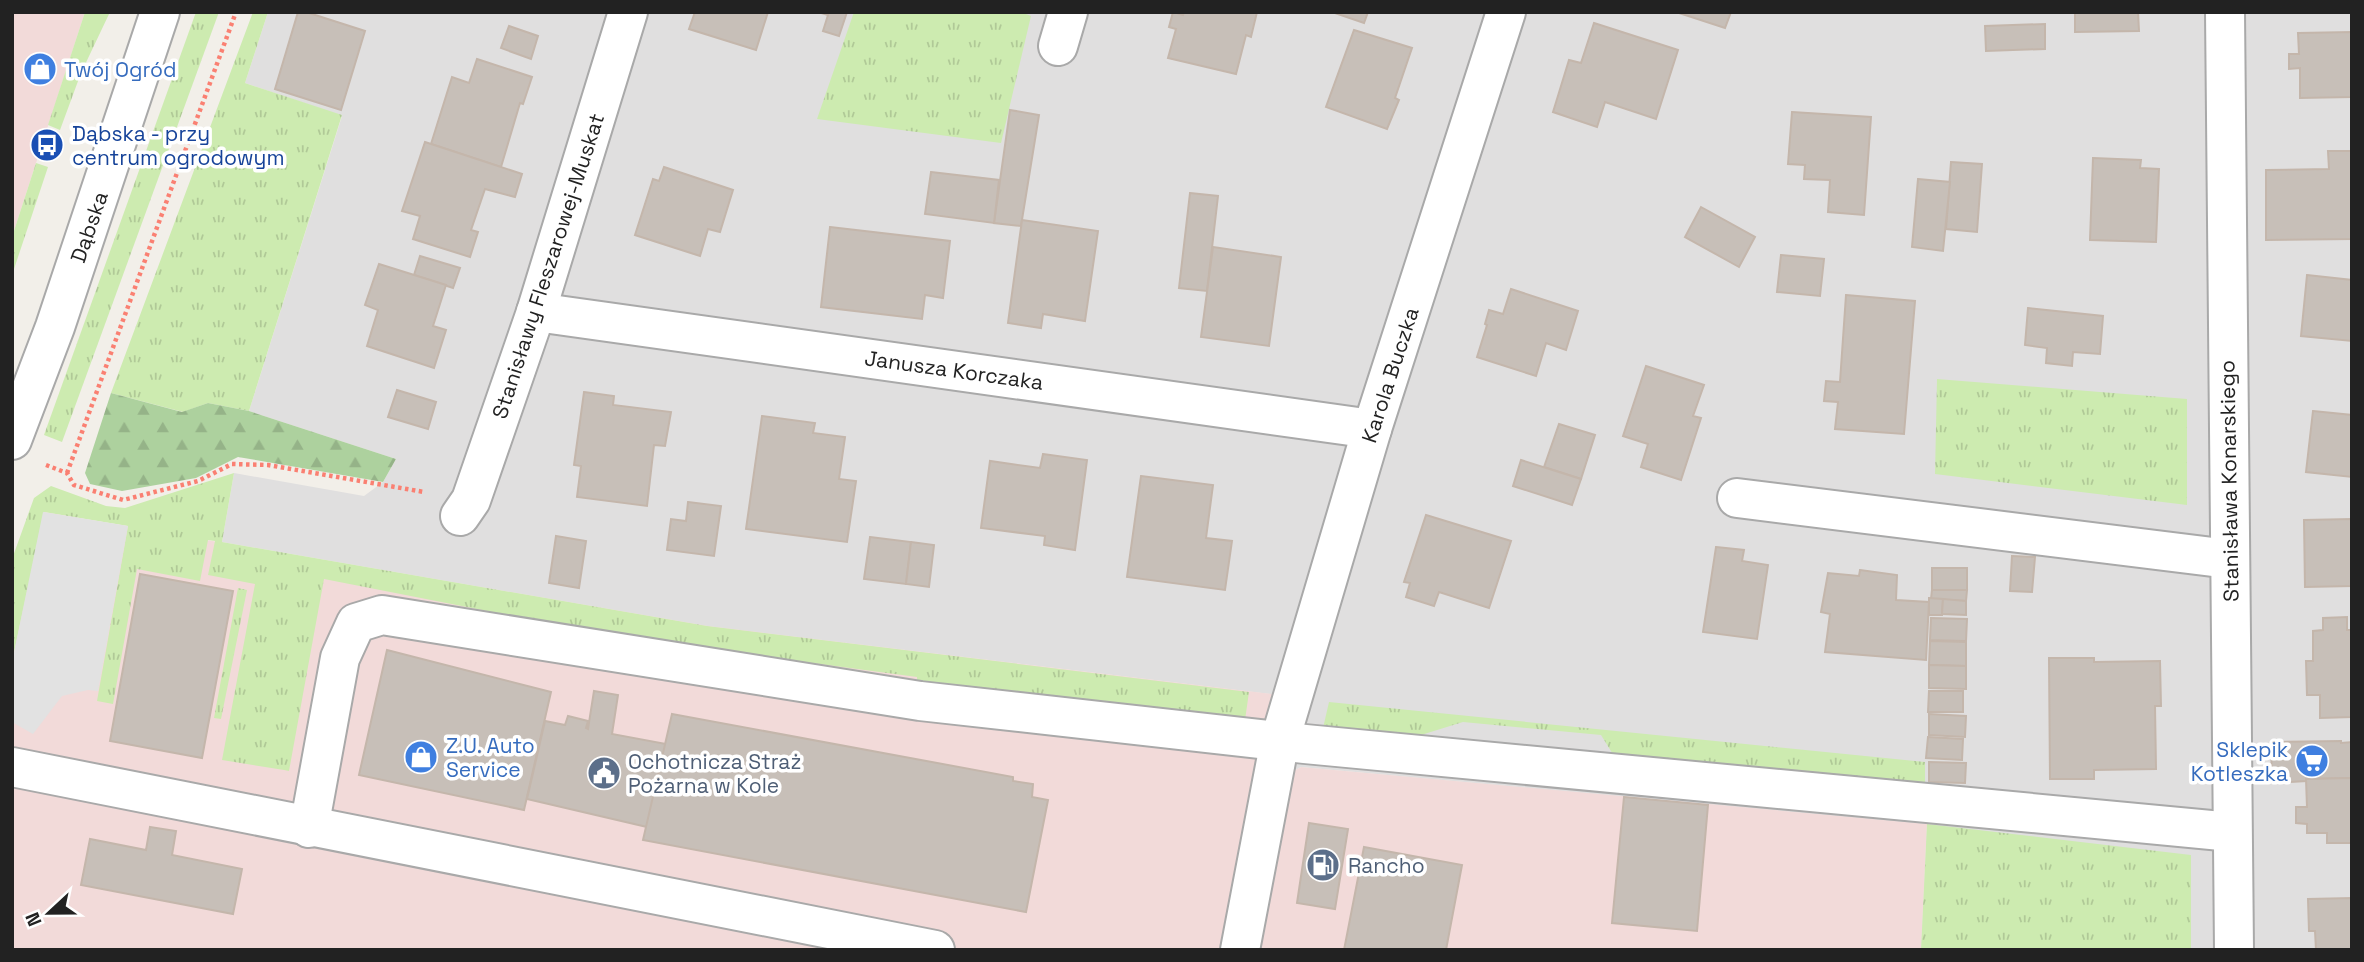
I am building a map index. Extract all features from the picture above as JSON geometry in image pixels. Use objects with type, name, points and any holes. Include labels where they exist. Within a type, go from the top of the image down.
[{"type":"street","name":"Dąbska","points":[[12,440],[60,315],[160,12]]},
{"type":"street","name":"Stanisławy Fleszarowej-Muskat","points":[[465,508],[536,312],[628,12]]},
{"type":"street","name":"Karola Buczka","points":[[1240,950],[1280,740],[1372,429],[1506,12]]},
{"type":"street","name":"Stanisława Konarskiego","points":[[2225,12],[2234,950]]},
{"type":"street","name":"Janusza Korczaka","points":[[536,312],[1372,429]]},
{"type":"street","points":[[1737,498],[2230,559]]},
{"type":"street","points":[[309,828],[340,658],[356,623],[382,615],[920,701],[1280,740],[2232,832]]},
{"type":"street","points":[[12,767],[935,950]]},
{"type":"path","points":[[236,12],[67,473],[74,485],[123,500],[198,481],[232,464],[268,464],[465,508]]},
{"type":"shaded area","name":"Twój Ogród","points":[[12,12],[85,12],[12,237]]},
{"type":"shaded area","points":[[268,12],[2352,12],[2352,950],[1921,950],[1927,825],[1301,767],[1290,773],[1284,783],[1312,699],[707,626],[222,542],[234,473],[364,496],[383,482],[396,459],[249,411],[342,116],[245,83]]},
{"type":"shaded area","points":[[43,512],[707,626],[1313,699],[1285,779],[1301,767],[1927,824],[1921,950],[12,950],[12,602]]},
{"type":"shaded area","points":[[43,512],[128,526],[98,691],[88,690],[62,696],[33,734],[12,722],[12,662]]},
{"type":"green space","points":[[85,12],[110,12],[81,73],[60,130],[48,125]]},
{"type":"green space","points":[[196,12],[219,12],[62,442],[44,435]]},
{"type":"green space","points":[[253,12],[268,12],[245,83],[342,115],[249,411],[208,403],[183,412],[111,393]]},
{"type":"green space","points":[[854,12],[1021,12],[1031,16],[1001,143],[817,119]]},
{"type":"green space","points":[[36,163],[48,167],[12,275],[12,237]]},
{"type":"green space","points":[[1937,379],[2187,399],[2187,505],[1935,474]]},
{"type":"green space","points":[[111,393],[182,412],[208,403],[249,411],[396,459],[383,482],[238,457],[196,478],[122,491],[90,484],[85,473]]},
{"type":"green space","points":[[234,473],[222,542],[707,626],[1249,692],[1245,720],[982,688],[917,685],[917,677],[701,648],[517,617],[324,579],[289,771],[222,760],[255,584],[208,575],[215,541],[208,540],[200,581],[137,569],[113,704],[97,701],[128,526],[44,512],[12,662],[12,559],[34,498],[51,486],[106,506],[125,508]]},
{"type":"green space","points":[[238,588],[247,590],[221,719],[214,718]]},
{"type":"green space","points":[[1329,702],[1925,762],[1925,786],[1614,756],[1601,735],[1463,722],[1421,735],[1323,728]]},
{"type":"green space","points":[[1927,824],[2191,855],[2191,950],[1921,950]]},
{"type":"building","points":[[298,12],[306,12],[365,31],[341,110],[275,89]]},
{"type":"building","points":[[695,12],[768,12],[756,50],[689,29]]},
{"type":"building","points":[[818,12],[847,12],[839,36],[823,31],[828,15]]},
{"type":"building","points":[[1173,12],[1183,15],[1184,12],[1257,12],[1251,37],[1246,35],[1236,74],[1168,58],[1176,29],[1169,27]]},
{"type":"building","points":[[1332,12],[1368,12],[1364,23]]},
{"type":"building","points":[[1676,12],[1731,12],[1725,28]]},
{"type":"building","points":[[2075,12],[2138,12],[2139,31],[2075,32]]},
{"type":"building","points":[[1594,23],[1678,50],[1656,119],[1605,102],[1597,127],[1553,112],[1569,60],[1581,63]]},
{"type":"building","points":[[2045,24],[2045,49],[1986,51],[1985,26]]},
{"type":"building","points":[[509,26],[538,36],[531,59],[501,48]]},
{"type":"building","points":[[1354,30],[1412,48],[1395,98],[1399,100],[1387,129],[1326,107]]},
{"type":"building","points":[[2352,32],[2352,97],[2300,98],[2300,68],[2289,69],[2289,54],[2299,54],[2298,33]]},
{"type":"building","points":[[477,59],[532,77],[523,104],[520,103],[501,167],[431,144],[452,77],[469,83]]},
{"type":"building","points":[[1010,110],[1039,115],[1021,226],[994,223]]},
{"type":"building","points":[[1792,112],[1871,117],[1864,215],[1828,212],[1830,180],[1804,179],[1805,165],[1788,164]]},
{"type":"building","points":[[425,142],[522,174],[515,197],[485,189],[471,230],[478,232],[470,257],[413,239],[420,216],[402,211]]},
{"type":"building","points":[[2328,151],[2352,151],[2352,239],[2266,240],[2266,170],[2329,169]]},
{"type":"building","points":[[2093,158],[2141,160],[2140,168],[2159,169],[2156,242],[2090,240]]},
{"type":"building","points":[[1951,162],[1982,164],[1977,232],[1946,229]]},
{"type":"building","points":[[664,167],[733,190],[720,232],[708,229],[700,256],[635,235],[653,179],[659,181]]},
{"type":"building","points":[[931,172],[999,180],[994,223],[925,214]]},
{"type":"building","points":[[1918,179],[1950,182],[1943,251],[1912,247]]},
{"type":"building","points":[[1190,193],[1218,196],[1207,291],[1179,288]]},
{"type":"building","points":[[1701,207],[1755,237],[1739,267],[1685,237]]},
{"type":"building","points":[[1022,220],[1098,231],[1085,321],[1043,314],[1041,328],[1008,323]]},
{"type":"building","points":[[830,227],[950,241],[943,298],[925,295],[922,319],[821,307]]},
{"type":"building","points":[[1213,247],[1281,257],[1269,346],[1201,337]]},
{"type":"building","points":[[1781,255],[1824,259],[1820,296],[1777,292]]},
{"type":"building","points":[[420,256],[460,268],[453,288],[414,275]]},
{"type":"building","points":[[379,264],[446,285],[433,326],[446,330],[434,368],[367,346],[378,310],[365,305]]},
{"type":"building","points":[[2307,275],[2352,280],[2352,341],[2301,336]]},
{"type":"building","points":[[1511,289],[1578,311],[1566,350],[1546,343],[1536,376],[1477,357],[1489,310],[1503,314]]},
{"type":"building","points":[[1846,295],[1915,301],[1904,434],[1835,429],[1838,402],[1824,401],[1826,381],[1840,382]]},
{"type":"building","points":[[2028,308],[2103,316],[2100,354],[2073,352],[2072,366],[2046,363],[2047,348],[2025,345]]},
{"type":"building","points":[[1646,366],[1704,385],[1693,416],[1701,418],[1681,480],[1641,467],[1648,444],[1623,436]]},
{"type":"building","points":[[397,390],[436,402],[428,429],[388,417]]},
{"type":"building","points":[[584,392],[614,396],[613,405],[671,412],[665,446],[654,445],[647,506],[577,497],[581,466],[574,465]]},
{"type":"building","points":[[2313,411],[2352,415],[2352,477],[2306,472]]},
{"type":"building","points":[[762,416],[815,423],[813,433],[845,437],[839,479],[856,481],[847,542],[746,529]]},
{"type":"building","points":[[1559,424],[1595,435],[1581,479],[1544,467]]},
{"type":"building","points":[[1043,454],[1087,460],[1075,550],[1044,545],[1045,536],[981,528],[990,461],[1040,468]]},
{"type":"building","points":[[1521,460],[1581,479],[1572,505],[1513,486]]},
{"type":"building","points":[[1141,476],[1213,485],[1206,538],[1232,541],[1225,590],[1127,577]]},
{"type":"building","points":[[688,502],[721,506],[714,556],[667,550],[671,519],[686,521]]},
{"type":"building","points":[[1426,515],[1511,541],[1489,608],[1439,592],[1434,606],[1406,597],[1410,583],[1404,582]]},
{"type":"building","points":[[2352,519],[2352,586],[2305,587],[2304,520]]},
{"type":"building","points":[[556,536],[586,541],[579,588],[549,583]]},
{"type":"building","points":[[870,537],[911,542],[906,584],[864,579]]},
{"type":"building","points":[[911,542],[934,545],[929,587],[906,584]]},
{"type":"building","points":[[1716,547],[1744,550],[1742,561],[1768,565],[1757,639],[1703,632]]},
{"type":"building","points":[[2012,556],[2035,557],[2032,592],[2010,591]]},
{"type":"building","points":[[1932,568],[1967,568],[1967,590],[1932,590]]},
{"type":"building","points":[[1860,570],[1897,575],[1896,600],[1929,602],[1926,660],[1825,652],[1830,614],[1821,612],[1828,573],[1859,576]]},
{"type":"building","points":[[140,574],[233,591],[202,758],[110,741]]},
{"type":"building","points":[[1932,590],[1967,590],[1966,601],[1931,599]]},
{"type":"building","points":[[1929,598],[1943,599],[1942,615],[1929,615]]},
{"type":"building","points":[[1943,599],[1966,601],[1966,615],[1942,614]]},
{"type":"building","points":[[2347,617],[2347,630],[2352,630],[2352,717],[2320,718],[2320,695],[2307,695],[2306,661],[2313,661],[2313,631],[2323,630],[2323,618]]},
{"type":"building","points":[[1931,618],[1967,619],[1966,641],[1930,640]]},
{"type":"building","points":[[1930,641],[1966,642],[1966,666],[1929,665]]},
{"type":"building","points":[[387,650],[551,692],[524,810],[359,775]]},
{"type":"building","points":[[2049,658],[2094,658],[2094,662],[2160,661],[2161,706],[2155,706],[2156,769],[2094,770],[2094,779],[2050,779]]},
{"type":"building","points":[[1929,665],[1966,666],[1966,689],[1929,688]]},
{"type":"building","points":[[594,691],[618,695],[612,734],[666,744],[647,827],[527,799],[545,721],[565,725],[568,716],[588,721],[588,729]]},
{"type":"building","points":[[1929,691],[1963,691],[1963,712],[1928,712]]},
{"type":"building","points":[[672,714],[1013,777],[1013,781],[1033,784],[1032,797],[1048,800],[1026,912],[643,840]]},
{"type":"building","points":[[1929,714],[1966,716],[1965,737],[1929,735]]},
{"type":"building","points":[[1928,737],[1963,739],[1962,760],[1926,758]]},
{"type":"building","name":"Sklepik Kotleszka","points":[[2271,742],[2352,742],[2352,778],[2272,783]]},
{"type":"building","points":[[1929,762],[1966,763],[1965,783],[1929,782]]},
{"type":"building","points":[[2352,778],[2352,843],[2327,843],[2327,833],[2307,833],[2307,824],[2296,823],[2296,807],[2307,807],[2306,779]]},
{"type":"building","points":[[1624,797],[1708,805],[1697,931],[1612,923]]},
{"type":"building","points":[[1309,823],[1348,829],[1335,909],[1297,903]]},
{"type":"building","points":[[150,827],[176,831],[172,855],[242,869],[233,914],[81,885],[90,839],[146,850]]},
{"type":"building","points":[[1364,847],[1462,865],[1446,950],[1344,950]]},
{"type":"building","points":[[2352,898],[2352,950],[2316,950],[2315,931],[2309,931],[2308,899]]},
{"type":"place","name":"Twój Ogród","points":[[40,69]]},
{"type":"place","name":"Dąbska - przy centrum ogrodowym","points":[[47,145]]},
{"type":"place","name":"Z.U. Auto Service","points":[[421,757]]},
{"type":"place","name":"Sklepik Kotleszka","points":[[2312,761]]},
{"type":"place","name":"Ochotnicza Straż Pożarna w Kole","points":[[604,773]]},
{"type":"place","name":"Rancho","points":[[1323,865]]}]
